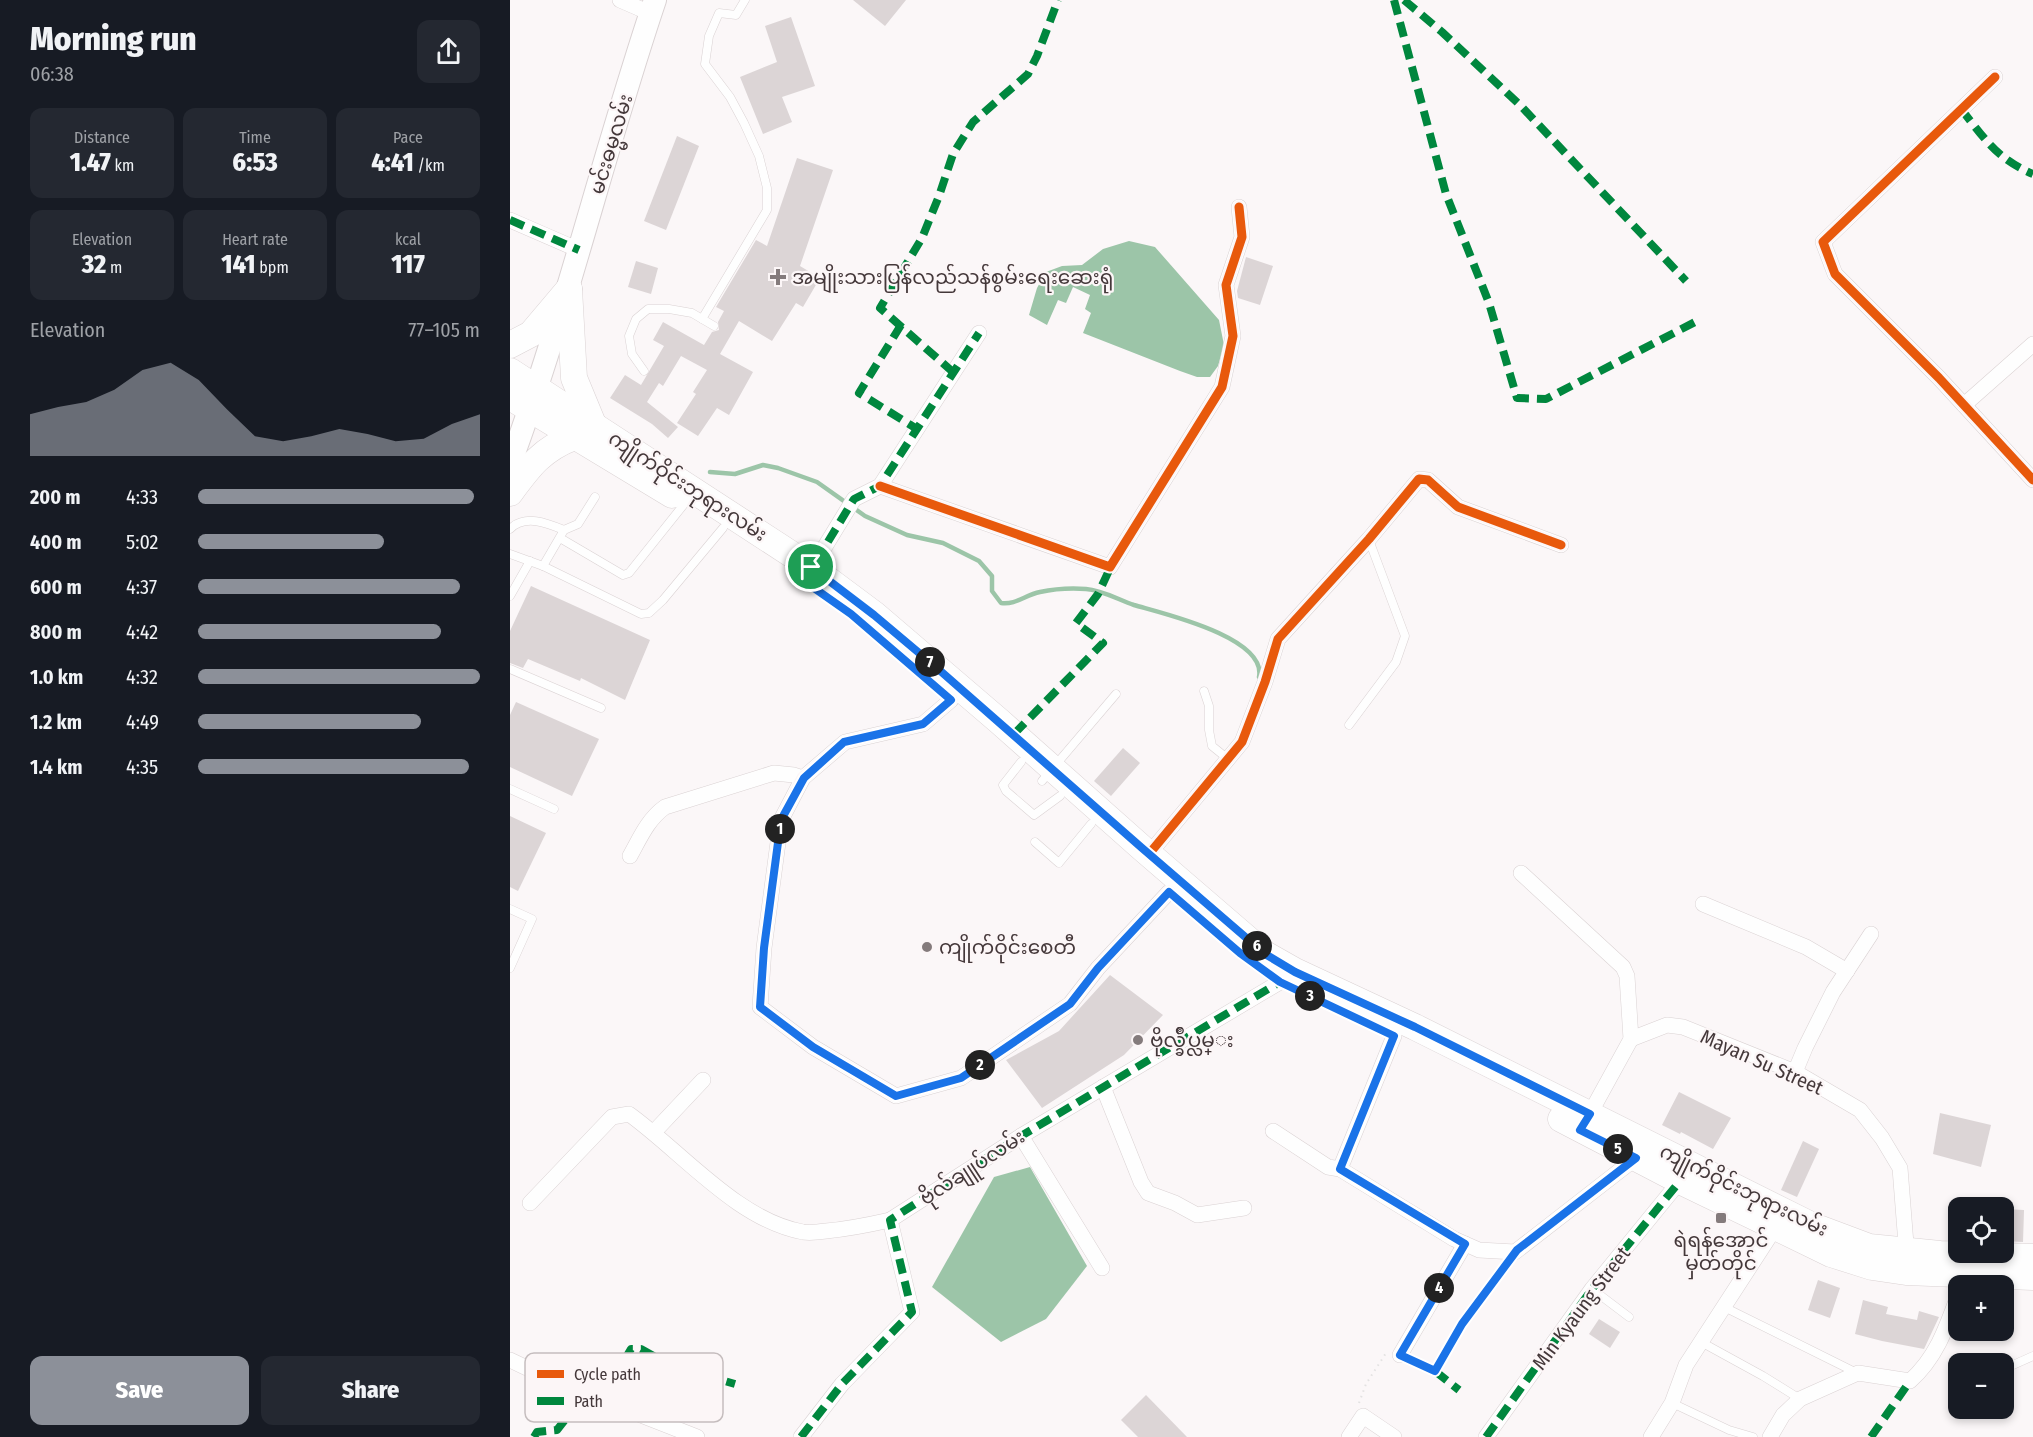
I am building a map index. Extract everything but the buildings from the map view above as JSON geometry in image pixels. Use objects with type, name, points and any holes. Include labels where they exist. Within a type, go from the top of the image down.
[{"type":"main road","name":"မင်းဓမ္မလမ်း","points":[[510,464],[526,399],[569,289],[652,6]]},
{"type":"main road","points":[[510,345],[531,334],[569,289]]},
{"type":"main road","points":[[510,493],[538,456],[559,442],[584,431],[574,378],[569,289]]},
{"type":"main road","name":"ကျိုက်ဝိုင်းဘုရားလမ်း","points":[[510,371],[526,399],[584,431],[874,615],[1052,782],[1091,824],[1240,953],[1280,982],[1397,1028]]},
{"type":"main road","name":"ကျိုက်ဝိုင်းဘုရားလမ်း","points":[[584,431],[723,528],[808,574],[1021,762],[1052,782],[1149,854],[1265,954],[1295,972],[1397,1028],[1685,1173],[1775,1228],[1831,1254],[1872,1267],[1940,1254],[2033,1257]]},
{"type":"main road","name":"ကျိုက်ဝိုင်းဘုရားလမ်း","points":[[1585,1122],[1636,1158],[1685,1173],[1948,1278]]},
{"type":"main road","name":"ကျိုက်ဝိုင်းဘုရားလမ်း","points":[[2014,1278],[2033,1276]]},
{"type":"street","points":[[620,0],[652,6]]},
{"type":"street","points":[[1995,76],[1823,242],[1835,274],[1964,405],[2033,480]]},
{"type":"street","points":[[880,486],[1110,567],[1222,387],[1233,336],[1226,285],[1242,237],[1239,207]]},
{"type":"street","points":[[510,220],[579,250]]},
{"type":"street","points":[[808,574],[854,500],[880,486],[979,333]]},
{"type":"street","points":[[1964,405],[2033,344]]},
{"type":"street","points":[[1149,854],[1242,742],[1265,682],[1278,639],[1369,539],[1419,479],[1428,480],[1458,507],[1561,545]]},
{"type":"street","points":[[951,700],[923,724],[844,742],[804,778],[781,820],[764,948],[760,1007],[813,1047],[896,1096],[961,1078],[1070,1004],[1098,968],[1169,892]]},
{"type":"street","points":[[630,856],[650,820],[666,807],[774,773],[804,778]]},
{"type":"street","points":[[1521,873],[1623,967],[1627,976],[1631,1039],[1585,1122]]},
{"type":"street","points":[[1703,904],[1806,947],[1847,971]]},
{"type":"street","points":[[1795,1072],[1823,1010],[1871,934]]},
{"type":"street","name":"ဗိုလ်ချူပ်လမ်း","points":[[530,1203],[612,1117],[629,1114],[741,1205],[768,1222],[805,1233],[857,1228],[890,1220],[1021,1136],[1280,982]]},
{"type":"street","name":"Mayan Su Street","points":[[1631,1039],[1667,1025],[1683,1027],[1795,1072],[1860,1110],[1882,1138],[1900,1167],[1906,1262]]},
{"type":"street","points":[[1340,1169],[1397,1028]]},
{"type":"street","points":[[654,1132],[704,1080]]},
{"type":"street","points":[[1103,1087],[1143,1188],[1148,1193],[1175,1203],[1197,1215],[1244,1208]]},
{"type":"street","points":[[1273,1131],[1328,1167],[1340,1169],[1465,1244],[1479,1250],[1515,1252],[1636,1158]]},
{"type":"street","points":[[1021,1136],[1102,1268]]},
{"type":"street","name":"Min Kyaung Street","points":[[1486,1437],[1592,1289],[1685,1173]]},
{"type":"street","points":[[801,1437],[842,1384],[912,1312],[890,1220]]},
{"type":"street","points":[[1651,1437],[1672,1404],[1686,1365],[1775,1228]]},
{"type":"street","points":[[1400,1355],[1465,1244]]},
{"type":"street","points":[[1770,1437],[1783,1415],[1800,1399],[1858,1373],[1910,1381],[1929,1362],[1940,1344],[1948,1322]]},
{"type":"street","points":[[510,1360],[525,1367]]},
{"type":"street","points":[[1349,1437],[1363,1416],[1394,1437]]},
{"type":"street","points":[[659,1422],[697,1437]]},
{"type":"lane","points":[[702,319],[767,210],[767,188],[759,156],[730,97],[705,64],[709,36],[719,13],[736,15],[745,0]]},
{"type":"lane","points":[[644,371],[632,354],[629,336],[636,319],[648,309],[669,309],[692,313],[714,326]]},
{"type":"lane","points":[[543,566],[562,534],[578,524],[595,497]]},
{"type":"lane","points":[[510,530],[513,526],[525,522],[539,521],[623,575],[629,573],[685,503]]},
{"type":"lane","points":[[510,554],[543,566],[641,614],[649,613],[663,600],[723,528]]},
{"type":"lane","points":[[1349,724],[1396,662],[1405,636],[1369,539]]},
{"type":"lane","points":[[510,596],[530,561]]},
{"type":"lane","points":[[510,669],[601,708]]},
{"type":"lane","points":[[1204,691],[1209,706],[1212,746],[1228,759]]},
{"type":"lane","points":[[1021,762],[1003,785],[1005,791],[1034,816],[1052,782],[1116,694]]},
{"type":"lane","points":[[510,789],[554,809]]},
{"type":"lane","points":[[1035,842],[1059,863],[1091,824]]},
{"type":"lane","points":[[510,909],[532,919],[510,968]]},
{"type":"lane","points":[[1400,1355],[1435,1371],[1462,1324],[1517,1250]]},
{"type":"lane","points":[[1592,1289],[1629,1317]]},
{"type":"lane","points":[[1725,1307],[1858,1373]]},
{"type":"lane","points":[[1701,1341],[1800,1399]]},
{"type":"lane","points":[[2014,1365],[2033,1356]]},
{"type":"lane","points":[[1672,1404],[1729,1430],[1753,1437]]},
{"type":"path","points":[[1363,1416],[1358,1403],[1360,1395],[1379,1360],[1387,1352],[1400,1355]]},
{"type":"shaded area","points":[[1129,241],[1155,247],[1219,320],[1224,345],[1218,366],[1210,377],[1197,377],[1083,333],[1091,313],[1085,309],[1090,295],[1073,287],[1066,303],[1058,300],[1047,325],[1029,315],[1037,288],[1046,272],[1062,266],[1082,265],[1103,249]]},
{"type":"shaded area","points":[[1030,1167],[1087,1266],[1046,1319],[1001,1342],[932,1287],[994,1177]]},
{"type":"waterway","points":[[710,472],[735,474],[763,465],[817,482],[865,516],[907,535],[943,543],[979,561],[992,576],[992,591],[1001,603],[1011,603],[1035,593],[1051,590],[1098,591],[1134,605],[1188,621],[1230,639],[1247,650],[1257,663],[1259,677]]},
{"type":"marked path","points":[[954,373],[880,308],[922,238],[953,154],[973,122],[1028,74],[1058,0]]},
{"type":"marked path","points":[[1394,0],[1446,194],[1489,303],[1517,398],[1546,399],[1697,321]]},
{"type":"marked path","points":[[1404,0],[1520,105],[1686,281]]},
{"type":"marked path","points":[[1961,109],[2001,155],[2033,174]]},
{"type":"marked path","points":[[510,220],[579,250]]},
{"type":"marked path","points":[[901,325],[859,393],[917,429]]},
{"type":"marked path","points":[[804,581],[854,499],[880,486],[979,333]]},
{"type":"marked path","points":[[1014,734],[1103,643],[1076,623],[1098,594],[1112,564]]},
{"type":"marked path","points":[[801,1437],[842,1384],[912,1312],[890,1220],[1021,1136],[1280,982]]},
{"type":"marked path","points":[[1486,1437],[1592,1289],[1680,1181]]},
{"type":"marked path","points":[[629,1353],[631,1349],[641,1349],[648,1353]]},
{"type":"marked path","points":[[1435,1371],[1459,1390]]},
{"type":"marked path","points":[[723,1380],[735,1384]]},
{"type":"marked path","points":[[1871,1437],[1910,1381]]},
{"type":"marked path","points":[[534,1437],[537,1432],[557,1430],[563,1422]]},
{"type":"cycle path","points":[[1995,77],[1823,242],[1835,274],[1939,378],[2033,480]]},
{"type":"cycle path","points":[[880,486],[1110,567],[1222,387],[1233,336],[1226,285],[1242,237],[1239,207]]},
{"type":"cycle path","points":[[1149,854],[1242,742],[1265,682],[1278,639],[1369,539],[1419,479],[1428,480],[1458,507],[1561,545]]},
{"type":"cycle path","points":[[951,700],[923,724],[845,742],[803,778],[781,820],[764,948],[760,1007],[813,1047],[896,1096],[961,1078],[1070,1004],[1098,968],[1169,892]]},
{"type":"place","name":"အမျိုးသားပြန်လည်သန်စွမ်းရေးဆေးရုံ","points":[[778,277]]},
{"type":"place","name":"ကျိုက်ဝိုင်းစေတီ","points":[[927,947]]},
{"type":"place","name":"ဗိုလ္ခ်ဳပ္လမ္း","points":[[1138,1040]]},
{"type":"place","name":"ရဲရန်အောင် မှတ်တိုင်","points":[[1721,1218]]},
{"type":"route","points":[[811,567],[874,615],[937,668],[1265,954],[1295,972],[1415,1027],[1590,1114],[1580,1130],[1636,1158],[1517,1250],[1462,1324],[1435,1371],[1400,1355],[1465,1244],[1340,1169],[1394,1036],[1280,982],[1240,953],[1169,892],[1098,968],[1070,1004],[961,1078],[896,1096],[813,1047],[760,1007],[764,948],[781,820],[804,778],[844,742],[923,724],[951,700],[851,614],[804,581],[811,567]]}]
